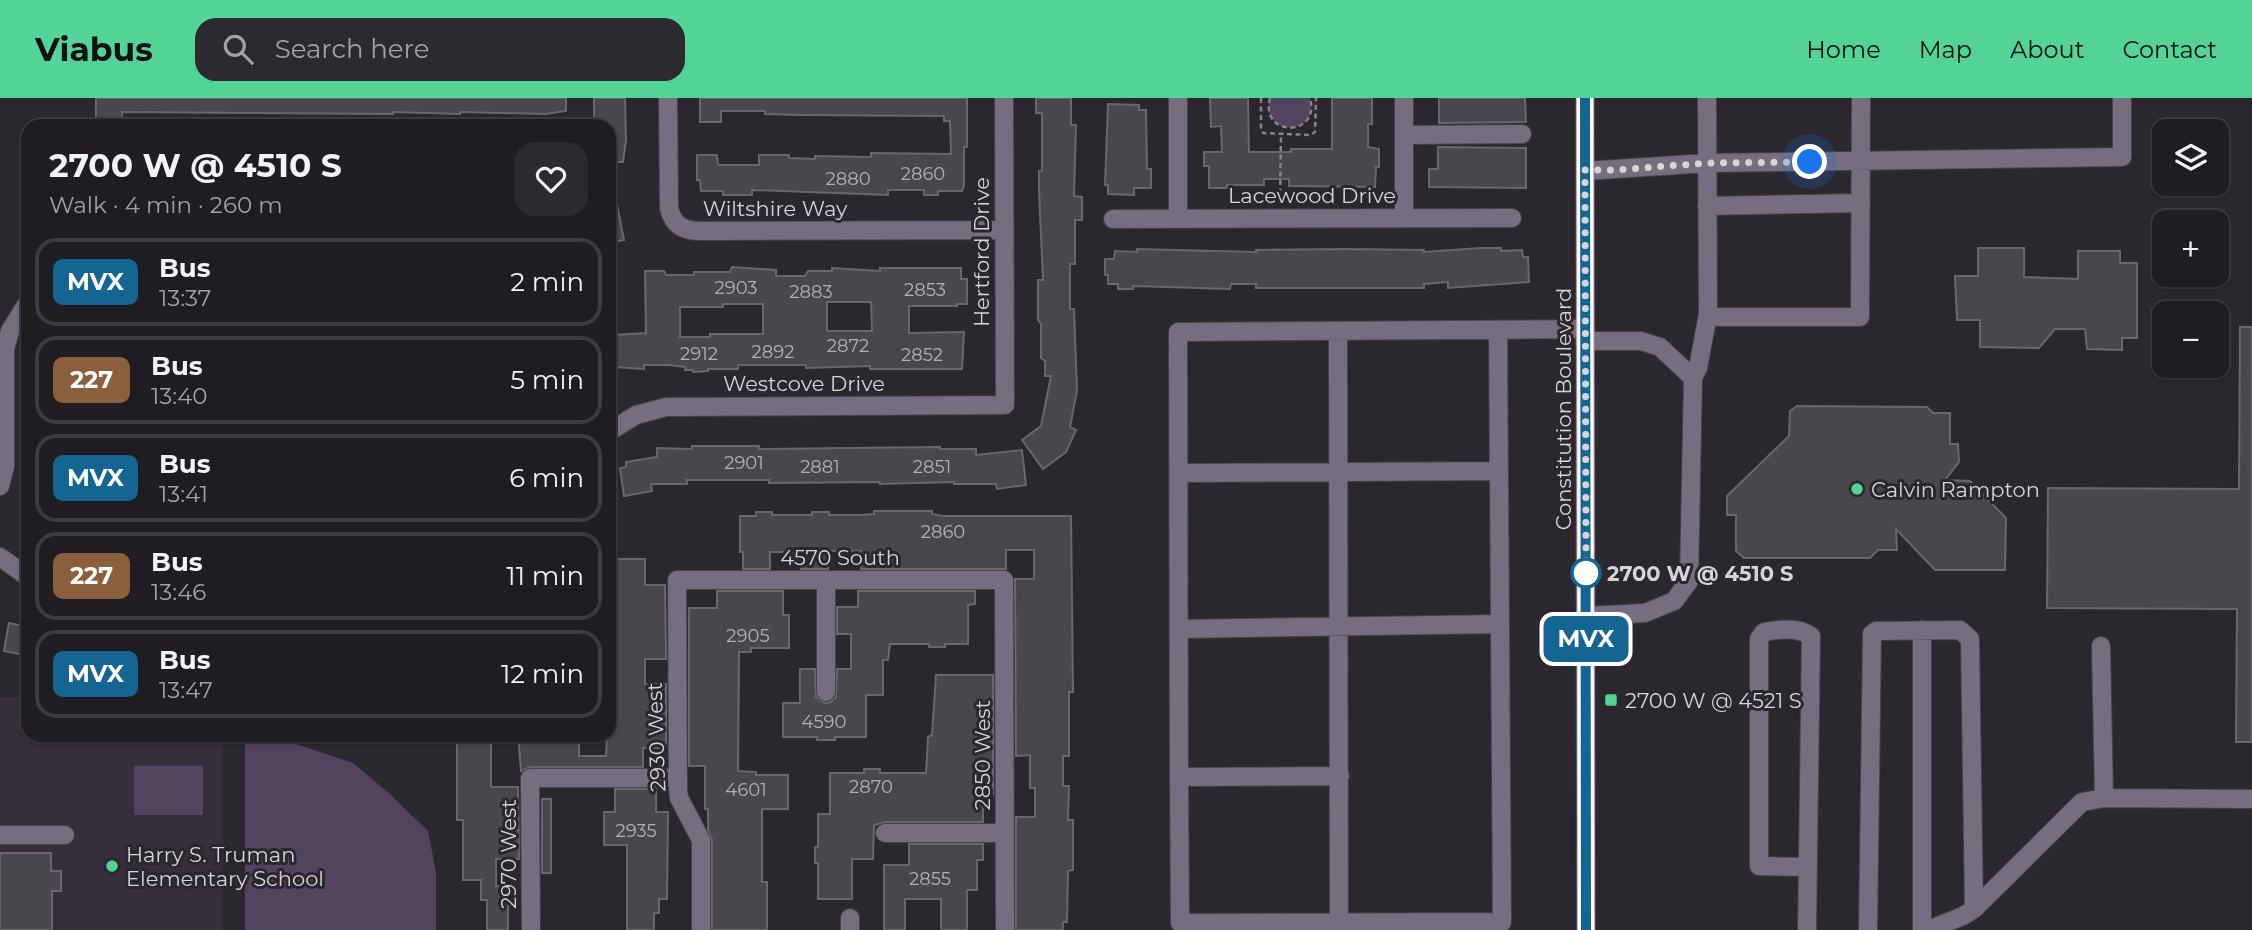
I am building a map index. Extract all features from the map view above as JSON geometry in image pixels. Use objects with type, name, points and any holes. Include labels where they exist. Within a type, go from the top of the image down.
[{"type":"main road","name":"Constitution Boulevard","points":[[1585,98],[1586,930]]},
{"type":"street","name":"Wiltshire Way","points":[[668,98],[669,208],[675,223],[681,228],[698,231],[1004,230]]},
{"type":"street","name":"Hertford Drive","points":[[1004,98],[1005,405]]},
{"type":"street","points":[[1178,98],[1178,218]]},
{"type":"street","points":[[1404,98],[1404,218]]},
{"type":"street","points":[[1586,616],[1645,613],[1674,601],[1689,581],[1693,378],[1698,368],[1708,314],[1707,98]]},
{"type":"street","points":[[1708,314],[1718,317],[1860,317],[1861,98]]},
{"type":"street","points":[[1585,170],[1707,163],[2122,158],[2122,98]]},
{"type":"street","points":[[1404,135],[1522,134]]},
{"type":"street","points":[[1707,206],[1861,203]]},
{"type":"street","name":"Lacewood Drive","points":[[1113,219],[1512,218]]},
{"type":"street","points":[[0,486],[5,466],[5,349],[10,331],[21,313]]},
{"type":"street","points":[[1498,330],[1502,922],[1339,926],[1180,923],[1178,332],[1498,330],[1585,335],[1641,341],[1660,347],[1693,378]]},
{"type":"street","points":[[1338,332],[1339,926]]},
{"type":"street","name":"Westcove Drive","points":[[616,428],[636,415],[666,407],[1005,405]]},
{"type":"street","points":[[1179,473],[1499,471]]},
{"type":"street","points":[[0,557],[21,572]]},
{"type":"street","name":"4570 South","points":[[677,580],[1004,580]]},
{"type":"street","name":"2930 West","points":[[677,580],[679,798],[701,840],[701,930]]},
{"type":"street","points":[[826,580],[826,692]]},
{"type":"street","name":"2850 West","points":[[1004,580],[1005,930]]},
{"type":"street","points":[[1179,629],[1500,624]]},
{"type":"street","points":[[1807,930],[1808,867],[1811,636],[1797,630],[1774,630],[1764,632],[1759,639],[1759,866],[1808,867]]},
{"type":"street","points":[[1922,630],[1922,930]]},
{"type":"street","points":[[1868,930],[1872,634],[1876,631],[1960,630],[1970,639],[1974,909]]},
{"type":"street","points":[[2101,646],[2104,798]]},
{"type":"street","points":[[1179,777],[1339,776]]},
{"type":"street","name":"2970 West","points":[[530,930],[530,778],[678,778]]},
{"type":"street","points":[[1928,930],[1974,909],[2082,802],[2104,798],[2252,799]]},
{"type":"street","points":[[885,833],[1005,833]]},
{"type":"street","points":[[0,835],[65,835]]},
{"type":"path","points":[[1261,98],[1261,130],[1267,134],[1310,135],[1315,132],[1316,98]]},
{"type":"path","points":[[1270,98],[1268,108],[1274,121],[1286,128],[1294,128],[1311,115],[1310,98]]},
{"type":"path","points":[[1280,202],[1281,134]]},
{"type":"shaded area","points":[[1270,98],[1310,98],[1311,111],[1307,120],[1299,126],[1281,126],[1273,120],[1269,111]]},
{"type":"shaded area","name":"Harry S. Truman Elementary School","points":[[0,697],[21,697],[21,742],[223,742],[223,930],[0,930]]},
{"type":"shaded area","points":[[245,742],[296,744],[353,763],[428,831],[436,872],[436,930],[245,930]]},
{"type":"shaded area","points":[[134,766],[203,766],[203,815],[134,815]]},
{"type":"building","points":[[96,98],[566,98],[566,111],[546,114],[122,112],[122,118],[96,118]]},
{"type":"building","points":[[594,98],[625,98],[626,140],[623,162],[616,162],[616,119],[594,119]]},
{"type":"building","points":[[700,98],[967,98],[964,186],[962,191],[938,191],[938,195],[924,195],[924,190],[888,190],[888,195],[752,190],[752,195],[723,195],[723,191],[701,191],[700,180],[697,180],[697,155],[717,155],[718,165],[759,165],[759,155],[789,155],[789,158],[815,159],[815,156],[871,157],[871,153],[951,154],[950,121],[944,121],[944,116],[800,115],[765,114],[765,111],[721,111],[721,122],[700,122]]},
{"type":"building","points":[[1036,98],[1071,98],[1071,125],[1076,125],[1074,196],[1082,197],[1082,220],[1075,220],[1075,264],[1070,264],[1070,309],[1074,309],[1077,391],[1070,427],[1076,430],[1066,452],[1043,469],[1022,440],[1041,426],[1051,376],[1045,376],[1045,361],[1041,358],[1041,324],[1038,320],[1038,280],[1043,280],[1039,190],[1039,171],[1042,171],[1042,113],[1036,113]]},
{"type":"building","points":[[1210,98],[1248,98],[1249,152],[1291,152],[1291,149],[1332,149],[1332,98],[1372,98],[1372,124],[1368,124],[1368,147],[1379,149],[1375,187],[1289,186],[1289,179],[1264,179],[1264,185],[1209,188],[1209,166],[1204,166],[1204,152],[1222,152],[1221,126],[1211,127]]},
{"type":"building","points":[[1439,98],[1525,98],[1526,122],[1439,123]]},
{"type":"building","points":[[1108,104],[1139,105],[1139,110],[1146,110],[1147,169],[1151,169],[1151,188],[1134,188],[1134,195],[1108,194],[1108,185],[1105,185]]},
{"type":"building","points":[[1438,147],[1526,148],[1526,188],[1429,187],[1429,169],[1438,169]]},
{"type":"building","points":[[616,199],[624,240],[616,242]]},
{"type":"building","points":[[1481,248],[1522,250],[1523,257],[1528,257],[1529,282],[1448,288],[1448,282],[1424,284],[1424,288],[1256,288],[1256,284],[1231,284],[1230,289],[1133,286],[1133,289],[1118,289],[1118,284],[1108,284],[1108,275],[1105,275],[1105,259],[1114,259],[1115,251],[1137,252],[1137,249],[1256,252],[1346,249],[1424,252]]},
{"type":"building","points":[[1978,248],[2024,248],[2024,277],[2078,279],[2078,251],[2120,251],[2120,263],[2137,263],[2137,338],[2122,338],[2122,350],[2087,349],[2085,329],[2055,329],[2039,348],[1980,347],[1980,320],[1957,320],[1955,276],[1978,276]]},
{"type":"building","points":[[732,267],[776,270],[776,276],[805,276],[808,271],[832,271],[832,268],[880,271],[880,268],[961,268],[961,279],[967,279],[967,304],[909,306],[909,333],[964,332],[962,369],[738,365],[738,369],[693,372],[685,370],[685,367],[669,365],[644,365],[644,369],[616,367],[616,335],[646,333],[645,271],[664,271],[666,275],[694,275],[694,272],[730,272]],"holes":[[[827,302],[871,302],[872,331],[827,331]],[[763,304],[763,334],[680,337],[680,307]]]},
{"type":"building","points":[[2240,327],[2252,327],[2252,742],[2236,742],[2237,609],[2047,608],[2048,488],[2239,489]]},
{"type":"building","name":"Calvin Rampton","points":[[1797,406],[1927,407],[1933,413],[1950,413],[1950,444],[1958,444],[1959,462],[1945,480],[1970,481],[2006,518],[2005,570],[1935,570],[1896,529],[1897,550],[1878,550],[1870,558],[1744,558],[1736,551],[1736,515],[1727,515],[1727,496],[1789,436],[1790,411]]},
{"type":"building","points":[[692,446],[759,446],[759,449],[940,447],[976,449],[976,455],[1022,450],[1026,485],[997,489],[996,484],[954,482],[880,484],[687,480],[687,484],[651,484],[652,491],[624,496],[620,468],[626,467],[626,462],[657,457],[657,448],[692,449]]},
{"type":"building","points":[[874,511],[932,511],[932,514],[943,516],[1071,516],[1073,692],[1069,692],[1069,756],[1063,756],[1063,786],[1069,786],[1068,820],[1073,820],[1073,870],[1068,871],[1067,922],[1063,922],[1063,930],[1016,930],[1016,817],[1035,817],[1035,788],[1030,788],[1030,755],[1016,756],[1015,579],[1034,579],[1034,550],[1006,550],[1006,569],[861,569],[861,551],[828,551],[828,569],[801,569],[801,552],[770,552],[770,569],[743,569],[740,516],[756,516],[756,512],[772,512],[772,515],[812,515],[812,512],[829,512],[829,515],[860,515],[874,514]]},
{"type":"building","points":[[616,559],[645,559],[645,585],[665,585],[666,659],[645,659],[645,684],[666,684],[666,748],[643,748],[643,767],[530,767],[521,771],[519,742],[579,742],[579,756],[606,756],[607,742],[616,742]]},
{"type":"building","points":[[717,591],[783,591],[783,615],[789,615],[789,648],[751,648],[751,652],[739,652],[738,771],[756,772],[756,775],[788,775],[788,809],[762,809],[762,882],[767,882],[767,930],[712,930],[712,840],[708,830],[708,809],[705,809],[705,766],[689,766],[689,608],[717,608]]},
{"type":"building","points":[[858,591],[975,591],[975,604],[968,605],[968,644],[929,647],[929,644],[890,644],[888,660],[883,660],[883,695],[866,695],[866,737],[817,740],[817,737],[783,737],[783,703],[800,703],[800,669],[815,669],[816,697],[825,703],[836,697],[837,669],[851,669],[851,634],[837,634],[837,607],[858,607]]},
{"type":"building","points":[[9,623],[21,626],[20,654],[4,651]]},
{"type":"building","points":[[936,675],[993,675],[993,794],[983,794],[983,822],[885,822],[874,825],[873,859],[852,859],[852,899],[818,899],[815,847],[818,847],[818,814],[830,814],[830,773],[864,773],[864,769],[880,769],[880,773],[926,773],[928,737],[932,735]]},
{"type":"building","points":[[457,742],[491,742],[491,787],[518,787],[519,859],[496,859],[496,886],[508,886],[508,930],[487,930],[487,900],[481,900],[481,880],[463,880],[463,820],[457,820]]},
{"type":"building","points":[[615,789],[656,789],[656,812],[668,812],[667,899],[659,899],[659,913],[654,913],[654,930],[627,930],[627,845],[604,845],[604,812],[615,812]]},
{"type":"building","points":[[542,799],[551,799],[551,873],[542,873]]},
{"type":"building","points":[[909,844],[983,844],[983,860],[977,860],[977,890],[967,890],[967,930],[941,930],[941,899],[905,899],[905,930],[884,930],[884,865],[909,865]]},
{"type":"building","points":[[0,853],[51,853],[51,871],[61,871],[61,891],[52,891],[52,930],[0,930]]},
{"type":"bus line","name":"MVX","points":[[1585,98],[1586,930]]},
{"type":"place","name":"Calvin Rampton","points":[[1857,489]]},
{"type":"place","name":"2700 W @ 4510 S","points":[[1586,573]]},
{"type":"place","name":"2700 W @ 4521 S","points":[[1611,700]]},
{"type":"place","name":"Harry S. Truman Elementary School","points":[[112,866]]},
{"type":"route","points":[[1586,573],[1585,170],[1707,163],[1810,162]]}]
